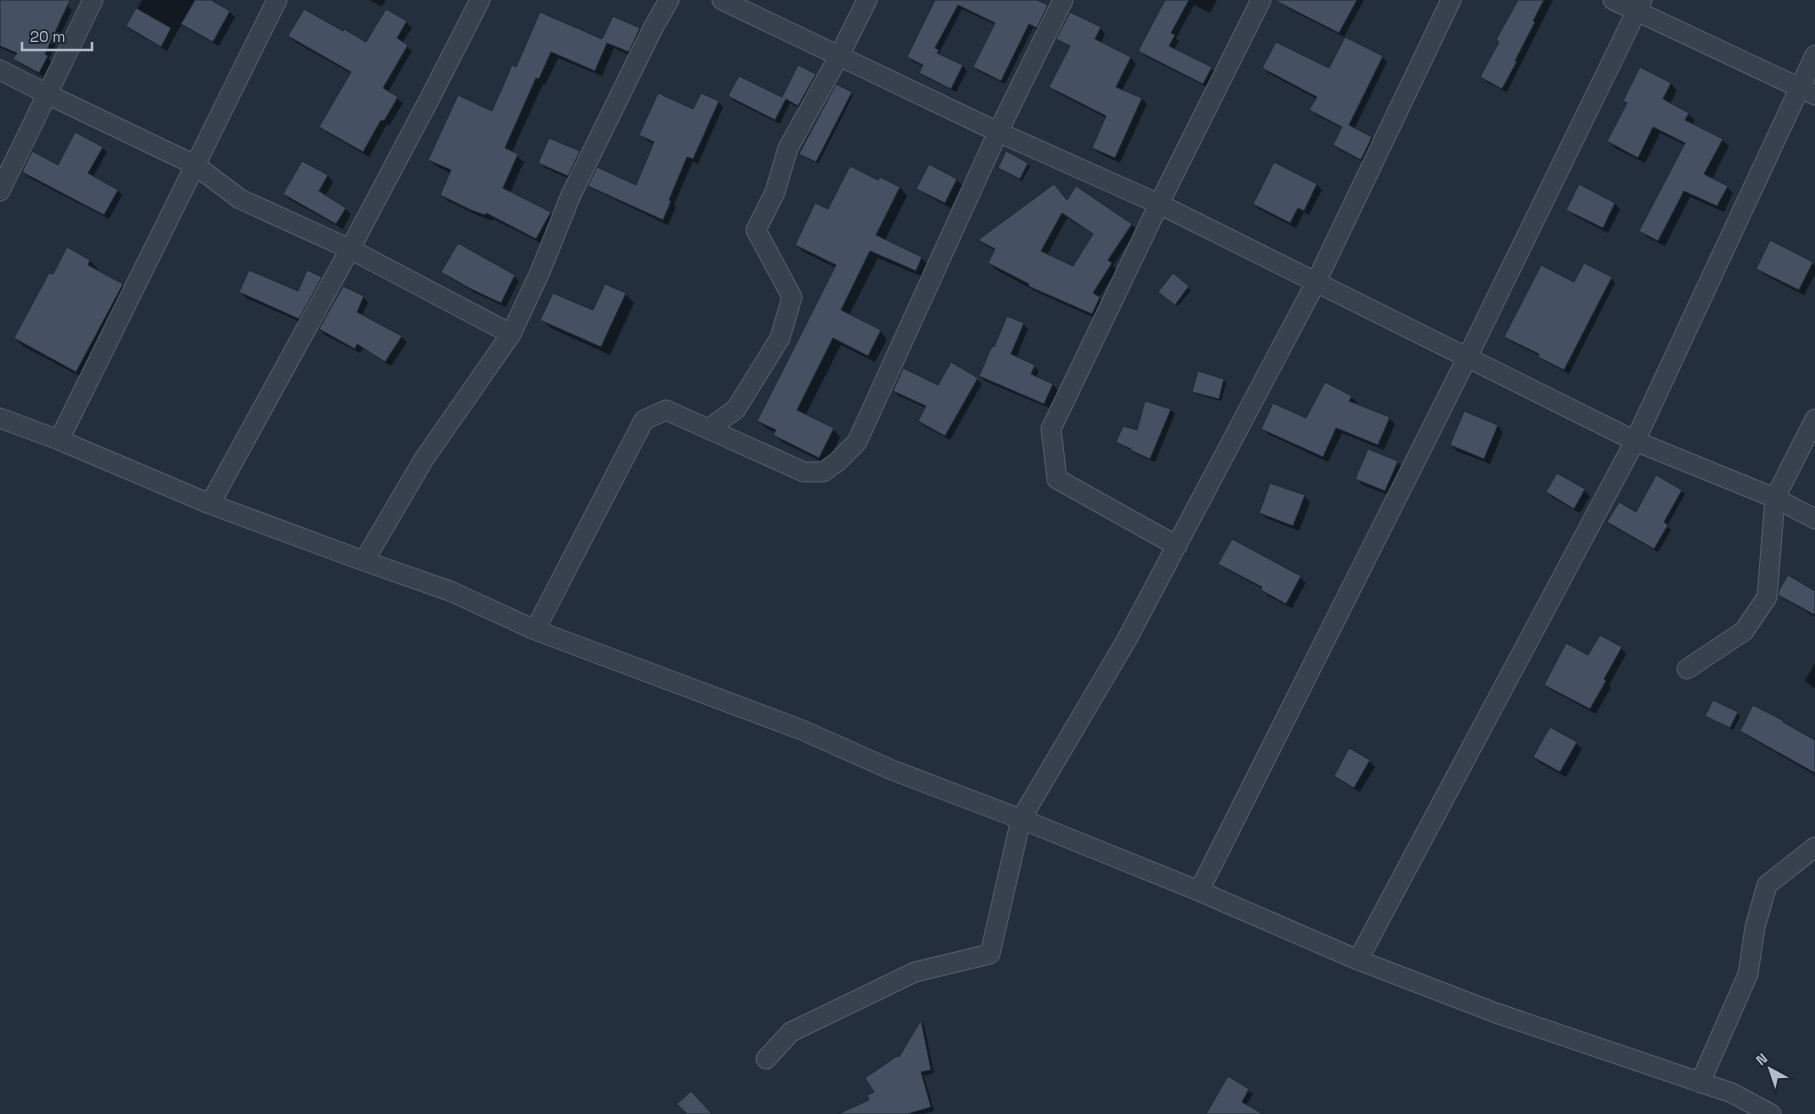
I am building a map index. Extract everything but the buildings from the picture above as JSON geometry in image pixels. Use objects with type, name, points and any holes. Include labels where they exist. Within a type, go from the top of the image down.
[{"type":"street","points":[[0,191],[93,0]]},
{"type":"street","points":[[59,440],[277,0]]},
{"type":"street","points":[[210,504],[350,249],[480,0]]},
{"type":"street","points":[[364,562],[424,458],[510,334],[540,272],[571,195],[653,28],[669,0]]},
{"type":"street","points":[[722,0],[998,132],[1159,204],[1635,442],[1775,498],[1815,519]]},
{"type":"street","points":[[708,429],[736,408],[780,338],[792,297],[756,230],[775,192],[788,148],[868,0]]},
{"type":"street","points":[[535,630],[644,420],[666,410],[804,472],[823,472],[837,462],[857,442],[998,132],[1063,0]]},
{"type":"street","points":[[1177,546],[1057,479],[1051,429],[1159,204],[1261,0]]},
{"type":"street","points":[[766,1060],[791,1032],[915,972],[990,954],[1021,819],[1126,641],[1316,282],[1451,0]]},
{"type":"street","points":[[1613,0],[1639,5],[1807,92]]},
{"type":"street","points":[[1199,891],[1468,358],[1639,5]]},
{"type":"street","points":[[1358,960],[1635,442],[1807,92],[1815,54]]},
{"type":"street","points":[[0,70],[195,165],[240,199],[350,249],[510,334]]},
{"type":"street","points":[[0,418],[59,440],[210,504],[364,562],[450,591],[535,630],[802,730],[892,770],[1021,819],[1199,891],[1358,960],[1496,1012],[1732,1093],[1771,1114]]},
{"type":"street","points":[[1687,668],[1744,632],[1767,597],[1775,498],[1815,419]]},
{"type":"street","points":[[1700,1083],[1748,974],[1755,927],[1767,885],[1815,847]]}]
